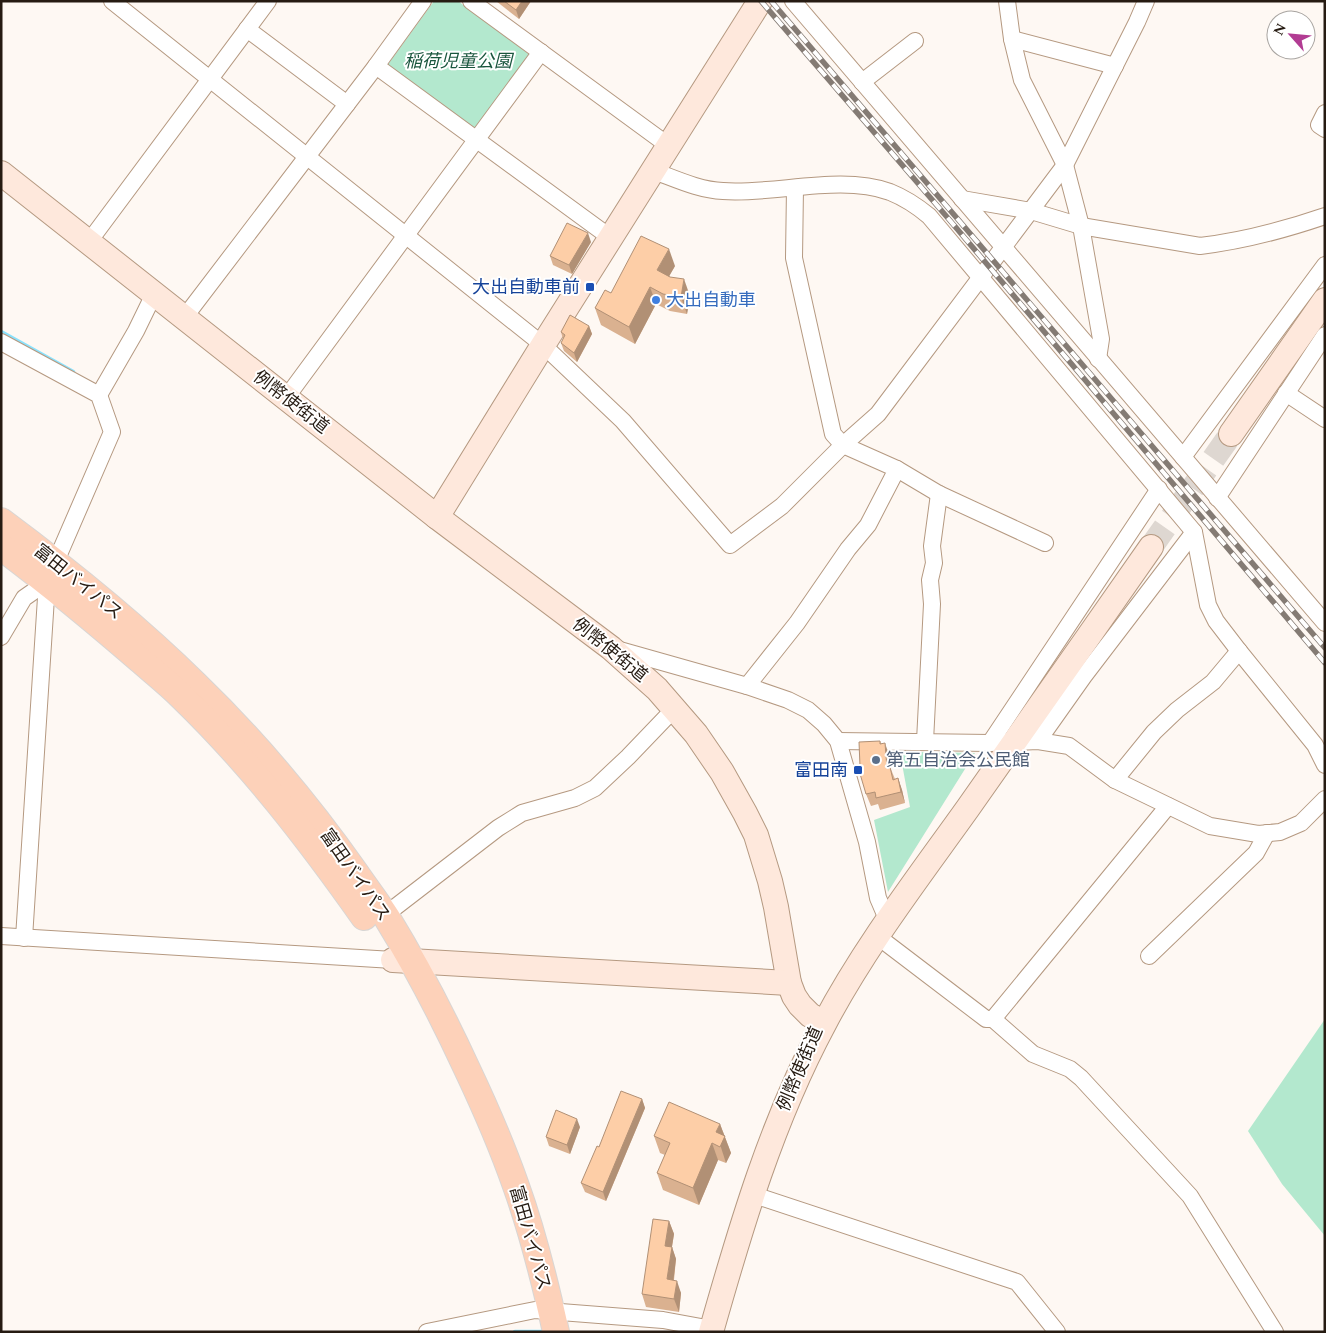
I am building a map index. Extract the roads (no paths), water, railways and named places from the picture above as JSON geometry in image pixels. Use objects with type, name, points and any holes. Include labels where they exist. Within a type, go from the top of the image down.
[{"type":"main road","name":"富田バイパス","points":[[1,522],[110,634],[182,697],[263,783],[403,961],[442,1017],[486,1111],[516,1185],[537,1252],[545,1320]]},
{"type":"main road","name":"富田バイパス","points":[[1,547],[51,572],[137,631],[194,682],[276,770],[330,836],[385,915],[403,961]]},
{"type":"street","points":[[88,243],[268,1]]},
{"type":"street","points":[[184,318],[376,66],[423,1]]},
{"type":"street","points":[[471,1],[669,146]]},
{"type":"street","points":[[793,1],[1325,623]]},
{"type":"street","points":[[1008,1],[1012,39],[1022,80],[1065,165],[1081,226],[1102,339],[1098,359]]},
{"type":"street","points":[[115,2],[543,345],[623,421],[730,545],[782,506],[843,445],[878,414],[1065,165],[1146,1]]},
{"type":"street","points":[[437,517],[543,345],[654,171],[754,4]]},
{"type":"street","points":[[247,29],[347,104]]},
{"type":"street","points":[[1012,39],[1115,66]]},
{"type":"street","points":[[862,82],[915,41]]},
{"type":"street","points":[[286,398],[541,52]]},
{"type":"street","points":[[376,66],[611,238]]},
{"type":"street","points":[[1325,113],[1319,125],[1325,129]]},
{"type":"street","points":[[654,171],[698,186],[722,191],[835,185],[864,187],[889,192],[904,198],[929,216],[1194,532],[1208,605],[1216,620],[1316,745],[1325,765]]},
{"type":"street","name":"例幣使街道","points":[[1,173],[437,517],[611,648],[657,689],[675,708],[696,734],[722,772],[756,835],[776,907],[789,983],[800,1005],[810,1015],[824,1023],[781,1113],[751,1194],[712,1330]]},
{"type":"street","points":[[795,188],[794,258],[833,434],[843,445],[897,469],[939,494],[1045,543]]},
{"type":"street","points":[[962,199],[1031,211],[1081,226],[1200,246],[1285,230],[1325,216]]},
{"type":"street","points":[[1183,457],[1325,265]]},
{"type":"street","points":[[98,395],[136,331],[154,294]]},
{"type":"street","points":[[1231,434],[1325,300]]},
{"type":"street","points":[[1217,498],[1325,335]]},
{"type":"street","points":[[1,342],[98,395],[112,432],[51,572],[24,938]]},
{"type":"street","points":[[1286,393],[1325,420]]},
{"type":"street","points":[[748,686],[798,623],[848,549],[868,525],[897,469]]},
{"type":"street","points":[[990,743],[1159,489]]},
{"type":"street","points":[[925,741],[932,604],[930,580],[934,563],[932,546],[939,494]]},
{"type":"street","points":[[824,1023],[883,927],[1027,741],[1084,676],[1194,532]]},
{"type":"street","points":[[1027,741],[1151,546]]},
{"type":"street","points":[[1,637],[24,598],[51,572]]},
{"type":"street","points":[[611,648],[748,686],[788,700],[808,710],[824,724],[838,741],[867,842],[878,898],[884,912],[883,927]]},
{"type":"street","points":[[1115,780],[1154,732],[1177,710],[1212,682],[1239,651]]},
{"type":"street","points":[[385,915],[498,828],[522,813],[575,798],[594,788],[675,708]]},
{"type":"street","points":[[838,741],[990,743],[1027,741],[1069,746],[1115,780],[1210,826],[1258,834],[1280,832],[1301,823],[1324,803]]},
{"type":"street","points":[[994,1019],[1168,806]]},
{"type":"street","points":[[1149,956],[1256,854],[1268,833]]},
{"type":"street","points":[[883,927],[986,1019],[994,1019],[1033,1054],[1070,1069],[1081,1078],[1190,1196],[1275,1332]]},
{"type":"street","points":[[1,936],[789,983]]},
{"type":"street","points":[[751,1194],[1017,1282],[1057,1332]]},
{"type":"street","points":[[427,1332],[545,1320],[663,1320],[712,1330]]},
{"type":"waterway","points":[[1,332],[73,372]]},
{"type":"waterway","points":[[515,1332],[548,1332]]},
{"type":"tunnel","points":[[1151,547],[1231,434]]},
{"type":"railway","points":[[761,1],[947,217],[1325,663]]},
{"type":"railway","points":[[771,1],[1325,648]]},
{"type":"place","name":"大出自動車前","points":[[590,287]]},
{"type":"place","name":"大出自動車","points":[[656,300]]},
{"type":"place","name":"第五自治会公民館","points":[[876,760]]},
{"type":"place","name":"富田南","points":[[858,770]]},
{"type":"park label","name":"稲荷児童公園","points":[[458,61]]}]
